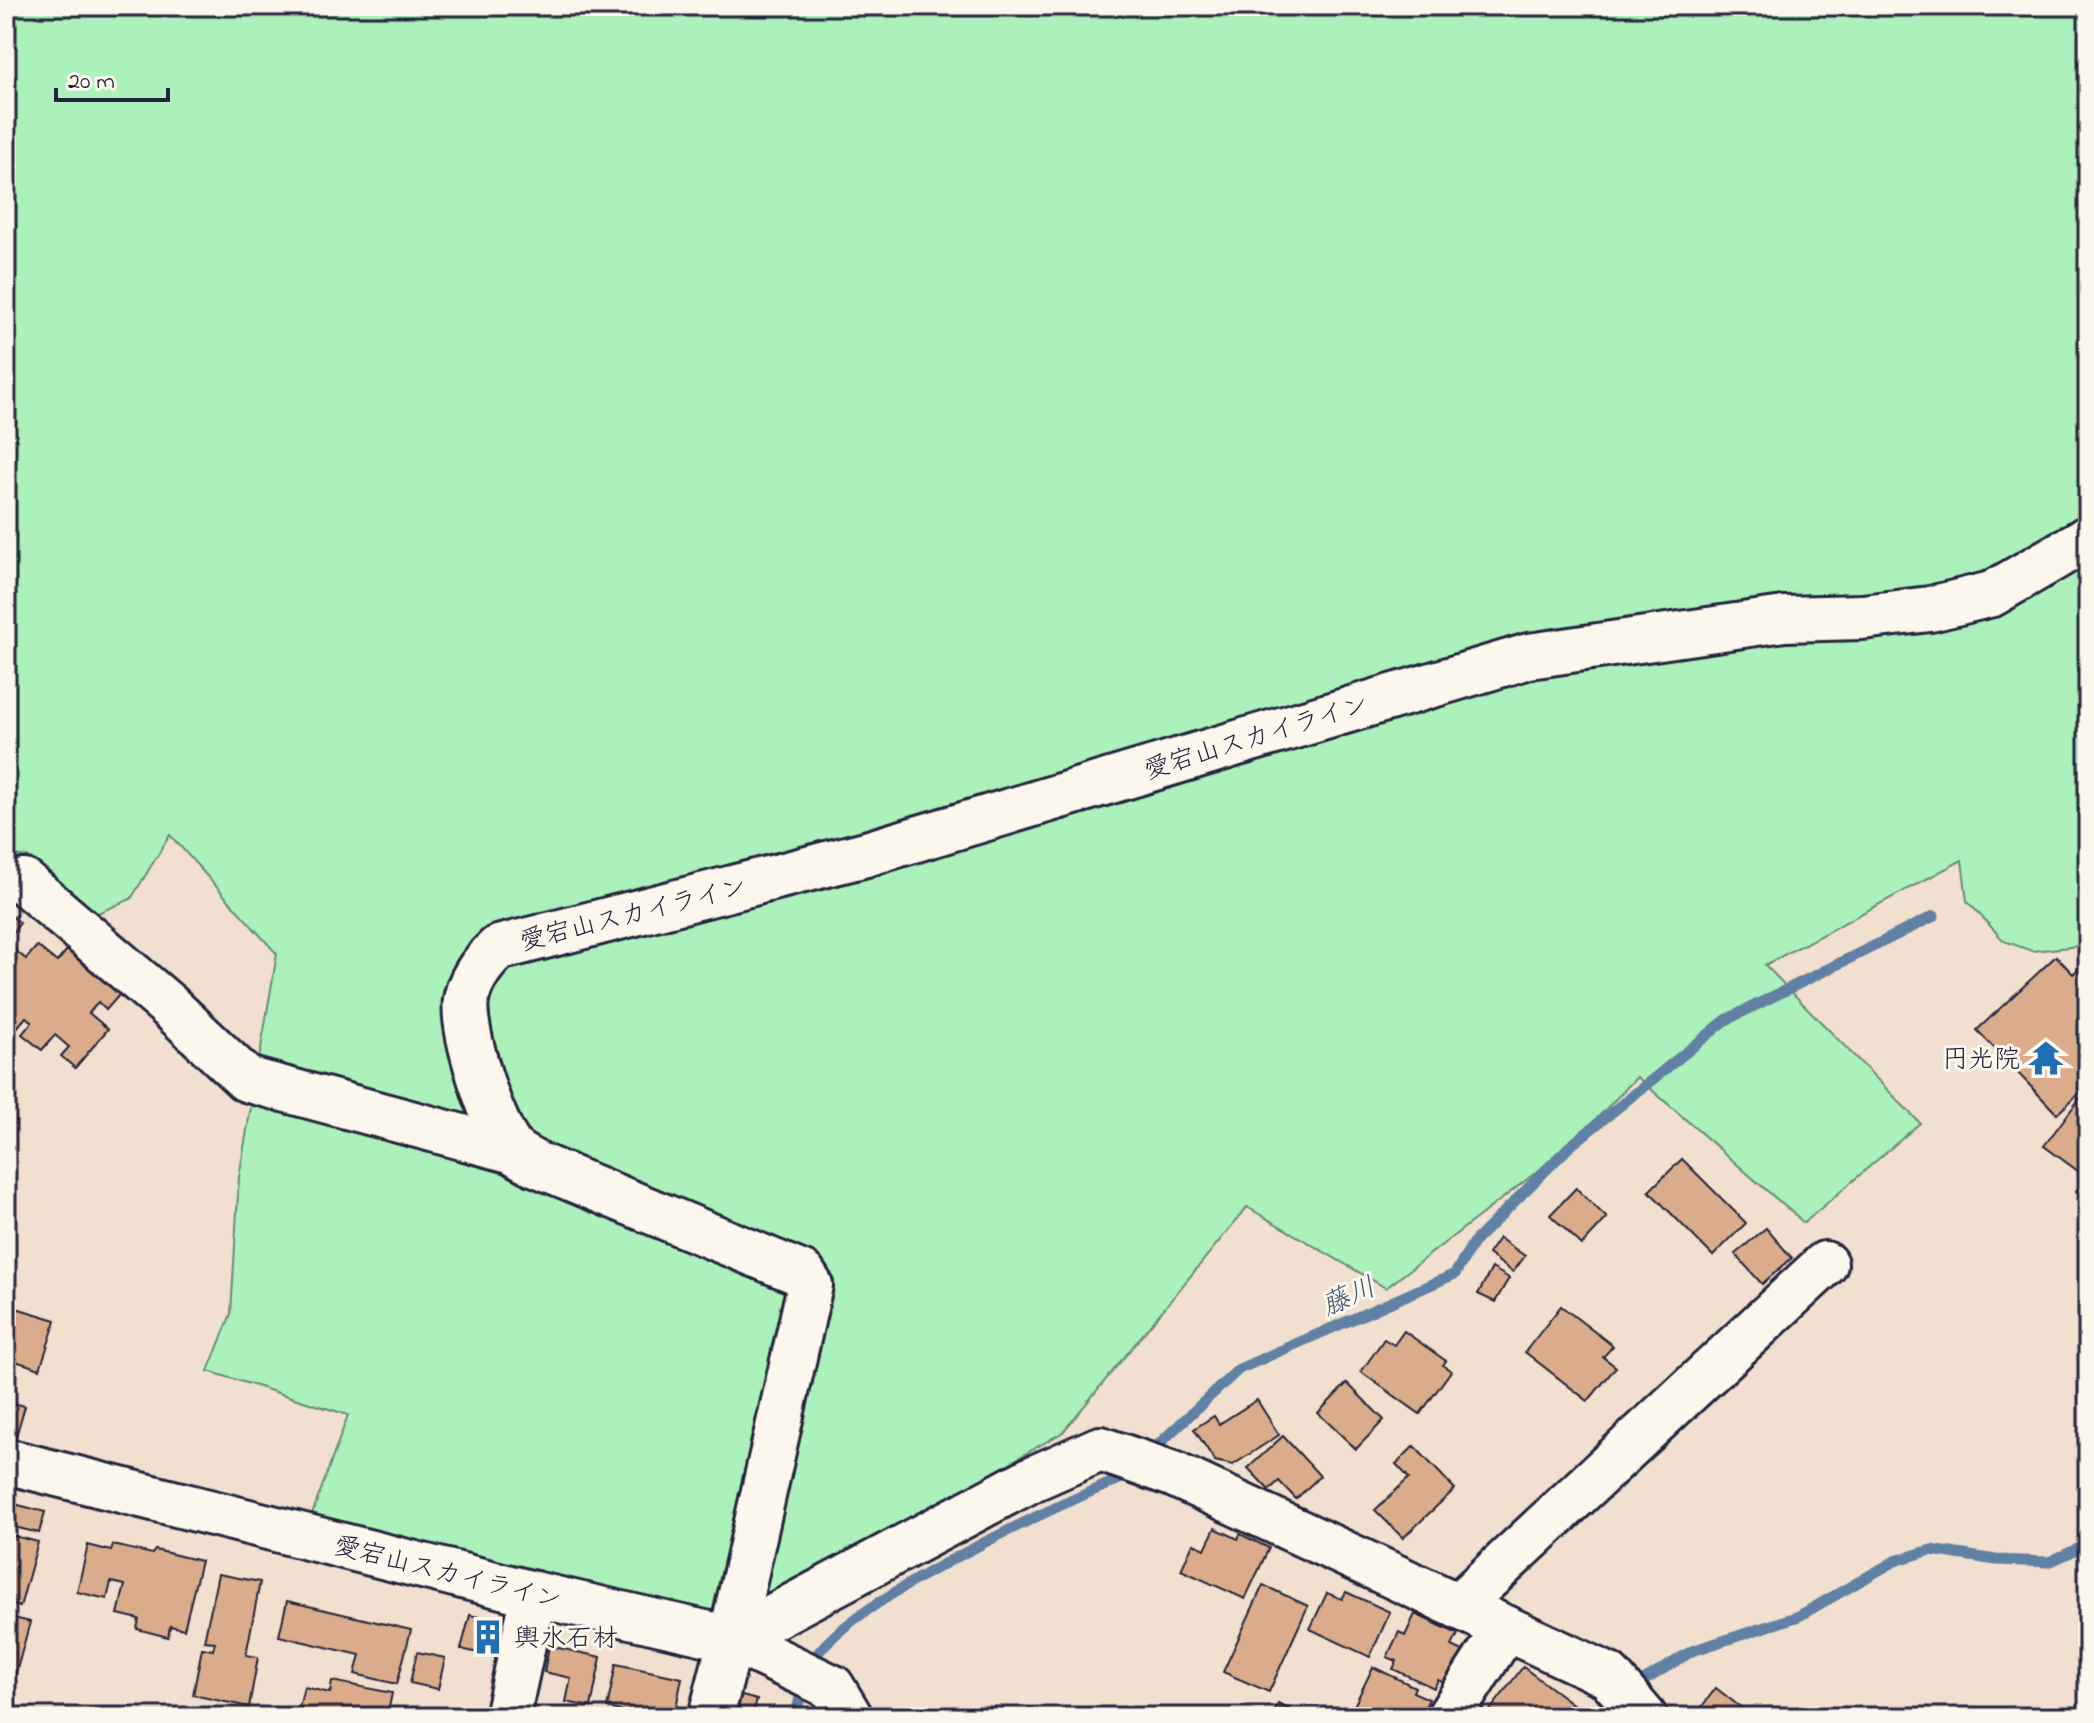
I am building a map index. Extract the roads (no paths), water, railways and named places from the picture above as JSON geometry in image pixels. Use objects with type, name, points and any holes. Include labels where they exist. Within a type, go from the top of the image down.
[{"type":"main road","name":"愛宕山スカイライン","points":[[514,1151],[498,1125],[467,1028],[466,1000],[474,977],[498,948],[866,854],[1529,656],[1784,619],[1862,617],[1930,609],[1992,594],[2088,538]]},
{"type":"main road","points":[[24,882],[168,1005],[246,1079],[514,1151],[536,1164],[803,1274],[810,1285],[711,1717]]},
{"type":"main road","points":[[1458,1606],[1825,1264]]},
{"type":"main road","points":[[731,1639],[1032,1479],[1100,1449],[1165,1471],[1609,1676],[1644,1717]]},
{"type":"main road","name":"愛宕山スカイライン","points":[[6,1461],[534,1594],[731,1639],[784,1664],[841,1702]]},
{"type":"main road","points":[[507,1717],[534,1594]]},
{"type":"main road","points":[[1449,1717],[1506,1628]]},
{"type":"waterway","name":"藤川","points":[[1147,1455],[1239,1369],[1455,1274],[1473,1243],[1569,1147],[1726,1020],[1934,916]]},
{"type":"waterway","name":"藤川","points":[[810,1667],[827,1643],[859,1616],[901,1588],[1001,1534],[1122,1478],[1132,1469]]},
{"type":"waterway","points":[[1635,1694],[1642,1682],[1692,1651],[1799,1616],[1895,1561],[1931,1550],[1996,1560],[2049,1562],[2088,1544]]},
{"type":"waterway","name":"藤川","points":[[795,1717],[804,1683]]},
{"type":"place","name":"円光院","points":[[2046,1058]]},
{"type":"place","name":"輿水石材","points":[[488,1637]]}]
